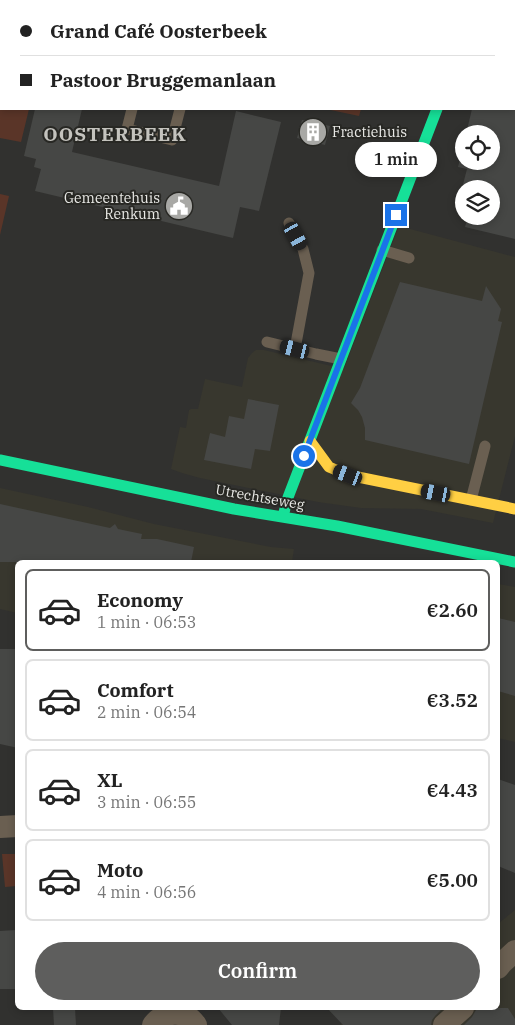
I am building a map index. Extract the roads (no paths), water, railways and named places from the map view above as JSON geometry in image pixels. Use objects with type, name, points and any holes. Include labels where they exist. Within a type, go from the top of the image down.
[{"type":"street","points":[[284,517],[287,500],[436,110]]},
{"type":"street","points":[[310,441],[329,467],[348,475],[515,509]]},
{"type":"street","name":"Utrechtseweg","points":[[0,460],[234,509],[337,526],[515,562]]},
{"type":"street","points":[[0,827],[15,826]]},
{"type":"street","points":[[444,1025],[461,1010]]},
{"type":"street","points":[[153,1025],[164,1015],[172,1013],[186,1015]]},
{"type":"lane","points":[[132,110],[128,129],[172,140],[180,110]]},
{"type":"lane","points":[[289,224],[303,249],[309,273],[295,349]]},
{"type":"lane","points":[[382,250],[409,258]]},
{"type":"lane","points":[[267,342],[341,359]]},
{"type":"lane","points":[[471,500],[485,446]]},
{"type":"place","name":"Fractiehuis","points":[[313,132]]},
{"type":"place","name":"Gemeentehuis Renkum","points":[[179,206]]},
{"type":"district","name":"OOSTERBEEK","points":[[115,134]]}]
